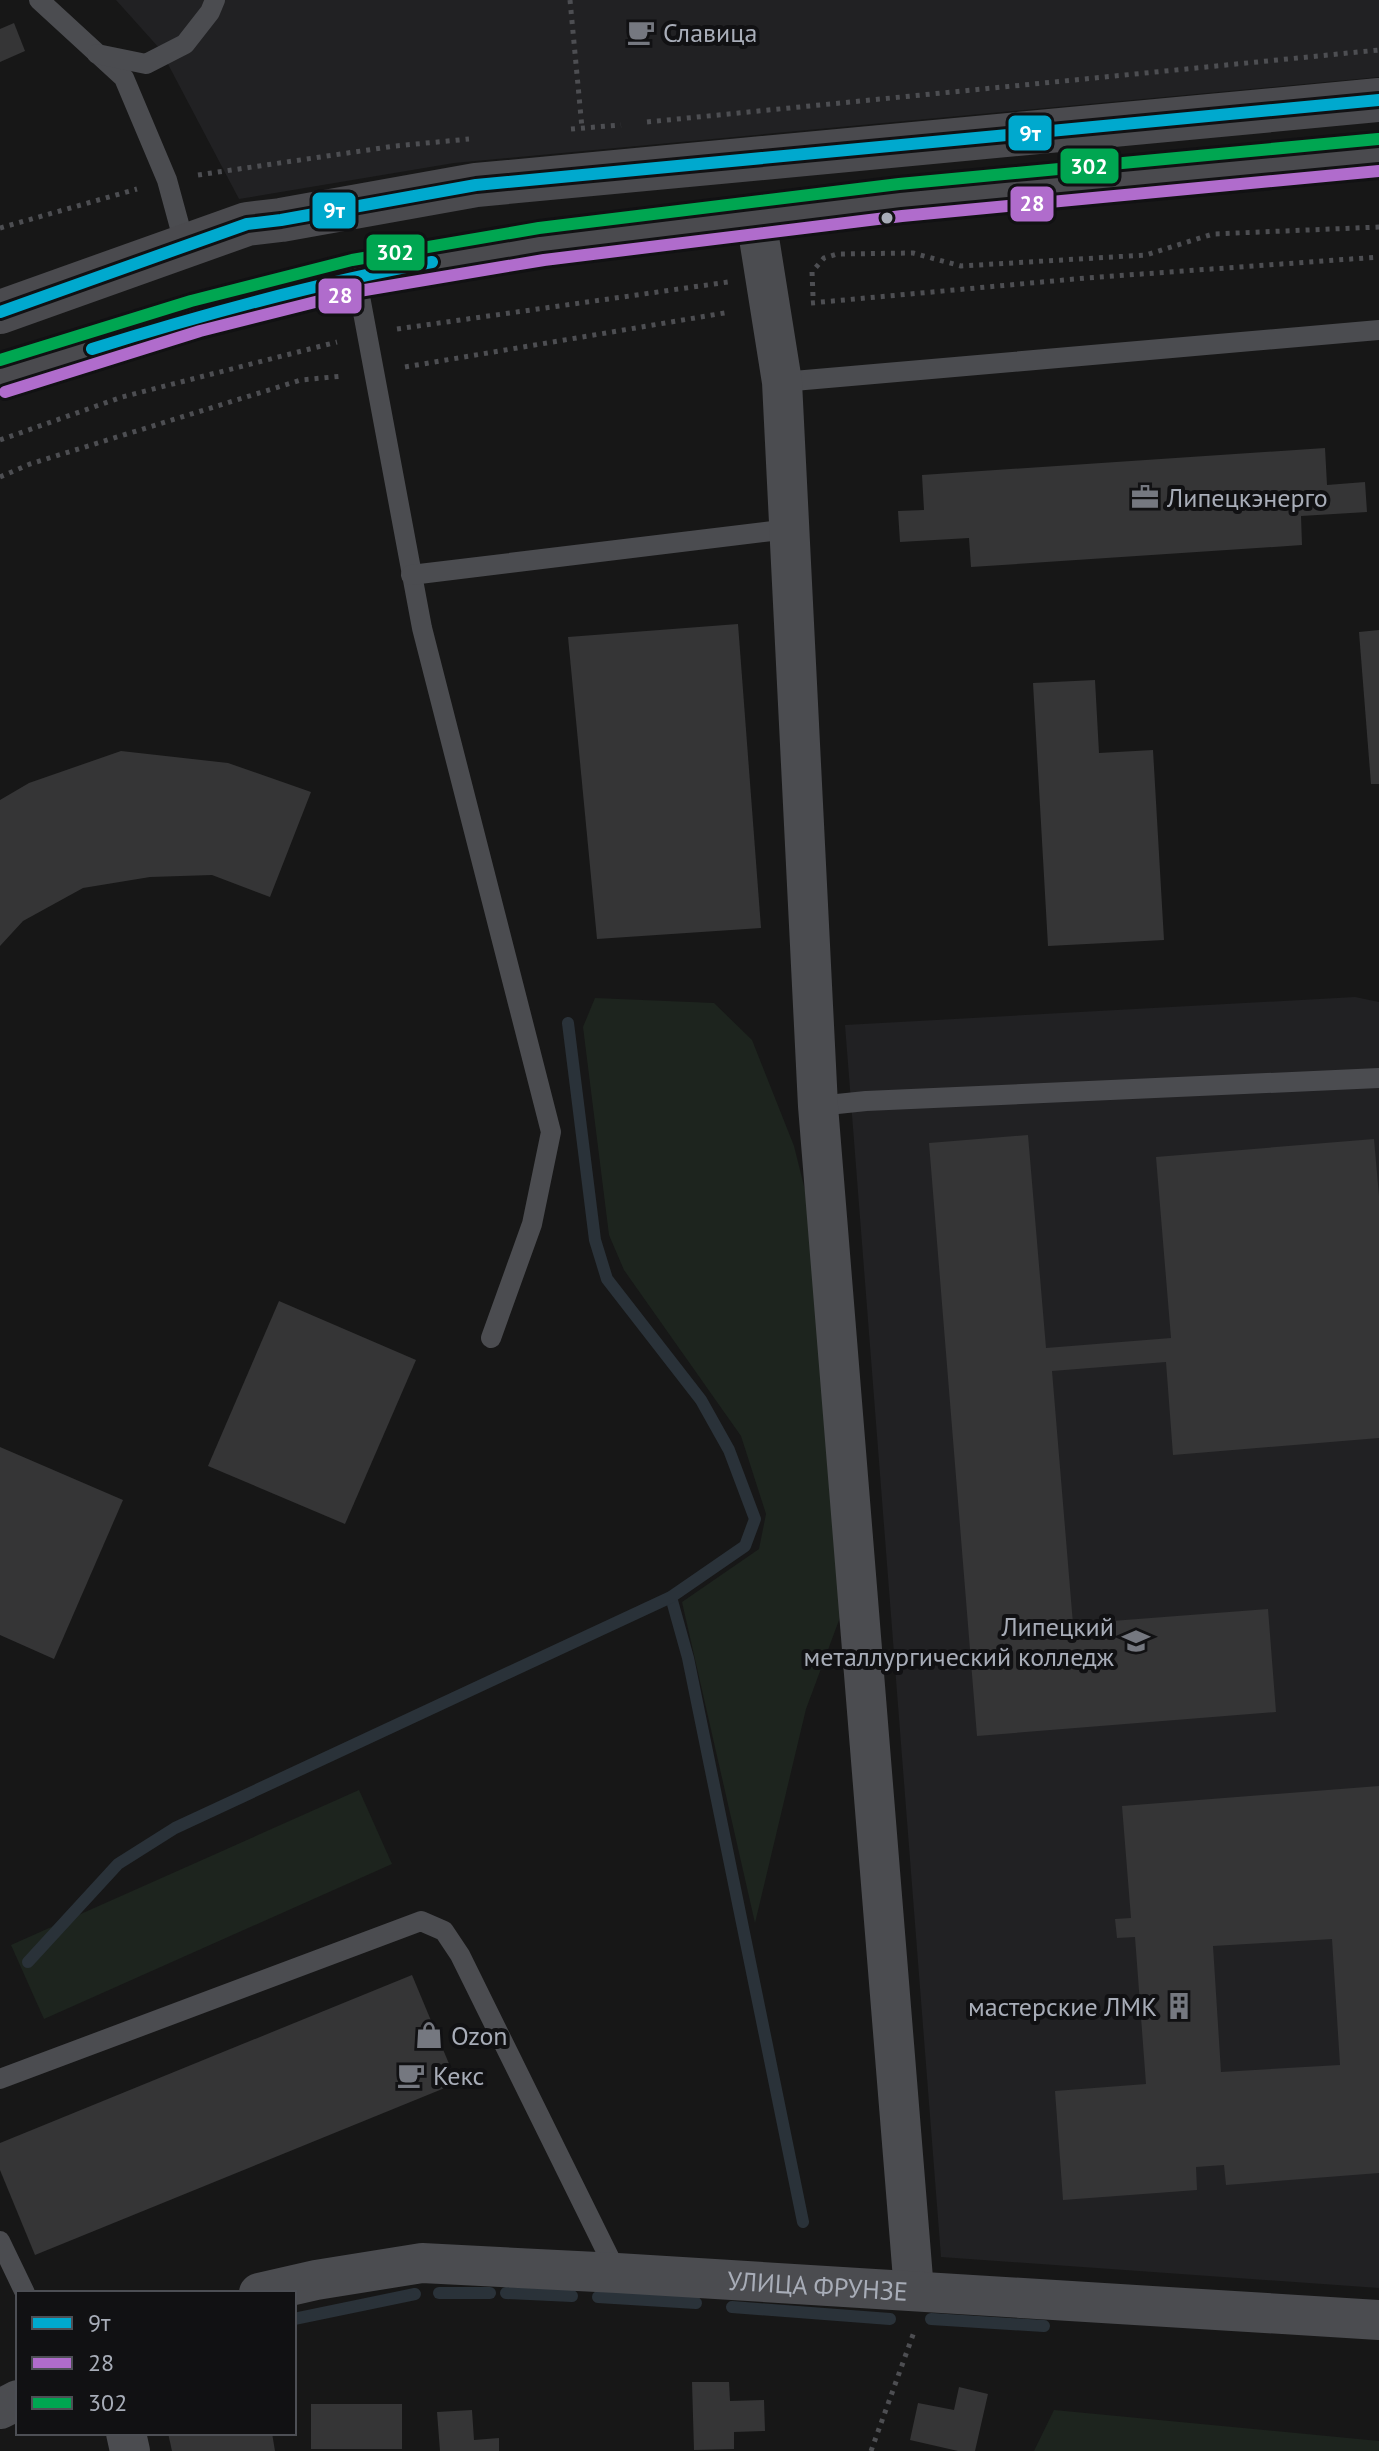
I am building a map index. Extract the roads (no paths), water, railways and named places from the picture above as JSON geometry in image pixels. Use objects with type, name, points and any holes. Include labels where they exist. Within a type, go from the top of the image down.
[{"type":"main road","points":[[0,312],[247,224],[476,185],[1379,100]]},
{"type":"main road","points":[[0,377],[196,316],[356,275],[542,244],[900,200],[1379,155]]},
{"type":"street","points":[[756,219],[770,305],[798,380],[789,529],[818,1106],[915,2311]]},
{"type":"street","name":"УЛИЦА ФРУНЗЕ","points":[[268,2291],[422,2263],[617,2273],[915,2311],[1379,2320]]},
{"type":"lane","points":[[39,0],[124,78],[167,180],[185,246]]},
{"type":"lane","points":[[97,54],[146,64],[185,44],[210,12],[215,0]]},
{"type":"lane","points":[[356,275],[426,643],[551,1132],[532,1224],[491,1338]]},
{"type":"lane","points":[[798,380],[1379,330]]},
{"type":"lane","points":[[411,575],[789,529]]},
{"type":"lane","points":[[818,1106],[866,1101],[1379,1078]]},
{"type":"lane","points":[[0,2079],[421,1921],[444,1931],[460,1955],[617,2273]]},
{"type":"lane","points":[[0,2241],[24,2291]]},
{"type":"waterway","points":[[28,1962],[118,1864],[175,1828],[671,1597],[745,1546],[755,1519],[729,1450],[701,1400],[607,1279],[595,1240],[568,1023]]},
{"type":"waterway","points":[[671,1597],[688,1658],[803,2222]]},
{"type":"waterway","points":[[439,2293],[490,2293]]},
{"type":"waterway","points":[[506,2293],[572,2296]]},
{"type":"waterway","points":[[296,2319],[415,2294]]},
{"type":"waterway","points":[[598,2297],[696,2303]]},
{"type":"waterway","points":[[732,2307],[890,2319]]},
{"type":"waterway","points":[[931,2319],[1044,2326]]},
{"type":"place","name":"Славица","points":[[641,32]]},
{"type":"place","name":"Липецкэнерго","points":[[1145,497]]},
{"type":"place","name":"Липецкий металлургический колледж","points":[[1136,1641]]},
{"type":"place","name":"мастерские ЛМК","points":[[1179,2006]]},
{"type":"place","name":"Ozon","points":[[429,2035]]},
{"type":"place","name":"Кекс","points":[[411,2075]]}]
